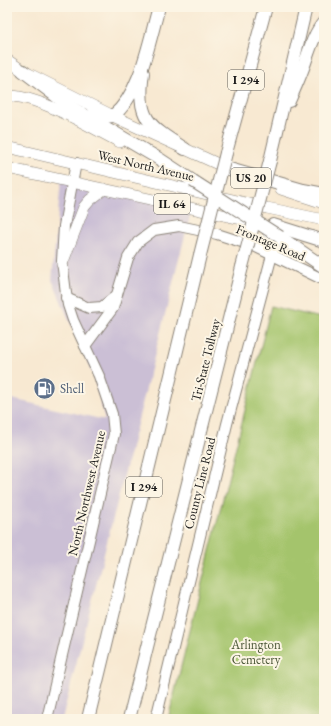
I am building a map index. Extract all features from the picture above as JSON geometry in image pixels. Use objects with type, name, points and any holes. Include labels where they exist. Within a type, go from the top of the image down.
[{"type":"highway","points":[[83,114],[96,118],[113,116],[126,103],[139,74],[159,7]]},
{"type":"highway","name":"I 294","points":[[88,719],[200,255],[266,7]]},
{"type":"highway","name":"Tri-State Tollway","points":[[129,719],[270,161],[306,7]]},
{"type":"highway","points":[[276,131],[311,46],[319,28],[324,22]]},
{"type":"highway","points":[[146,52],[141,96],[145,117],[154,128],[185,149]]},
{"type":"highway","name":"US 20","points":[[23,70],[69,106],[161,160],[193,183],[274,232],[324,267]]},
{"type":"highway","points":[[226,168],[303,190],[324,194]]},
{"type":"highway","points":[[274,232],[324,241]]},
{"type":"main road","name":"US 20","points":[[7,60],[23,70],[113,116],[226,168],[265,184],[324,203]]},
{"type":"main road","points":[[7,96],[16,95],[29,99],[69,116],[131,148],[193,183]]},
{"type":"main road","name":"West North Avenue","points":[[7,147],[324,220]]},
{"type":"main road","name":"IL 64","points":[[7,168],[104,189],[274,232],[324,235]]},
{"type":"main road","points":[[62,264],[84,207],[104,189]]},
{"type":"main road","points":[[272,255],[276,239],[274,232]]},
{"type":"street","name":"North Northwest Avenue","points":[[47,719],[114,434],[112,414],[99,376],[73,320],[66,298],[62,264],[64,226],[76,162]]},
{"type":"street","name":"Frontage Road","points":[[85,346],[113,308],[128,258],[138,242],[154,230],[179,226],[209,232],[254,246],[324,280]]},
{"type":"street","name":"County Line Road","points":[[156,719],[223,439],[272,255]]},
{"type":"street","points":[[66,298],[89,308],[102,306],[117,295]]},
{"type":"shaded area","points":[[61,180],[192,208],[62,719],[7,719],[7,398],[105,420],[93,375],[52,280]]},
{"type":"green space","name":"Arlington Cemetery","points":[[271,306],[321,318],[324,315],[324,719],[168,719]]},
{"type":"place","name":"Shell","points":[[44,388]]}]
